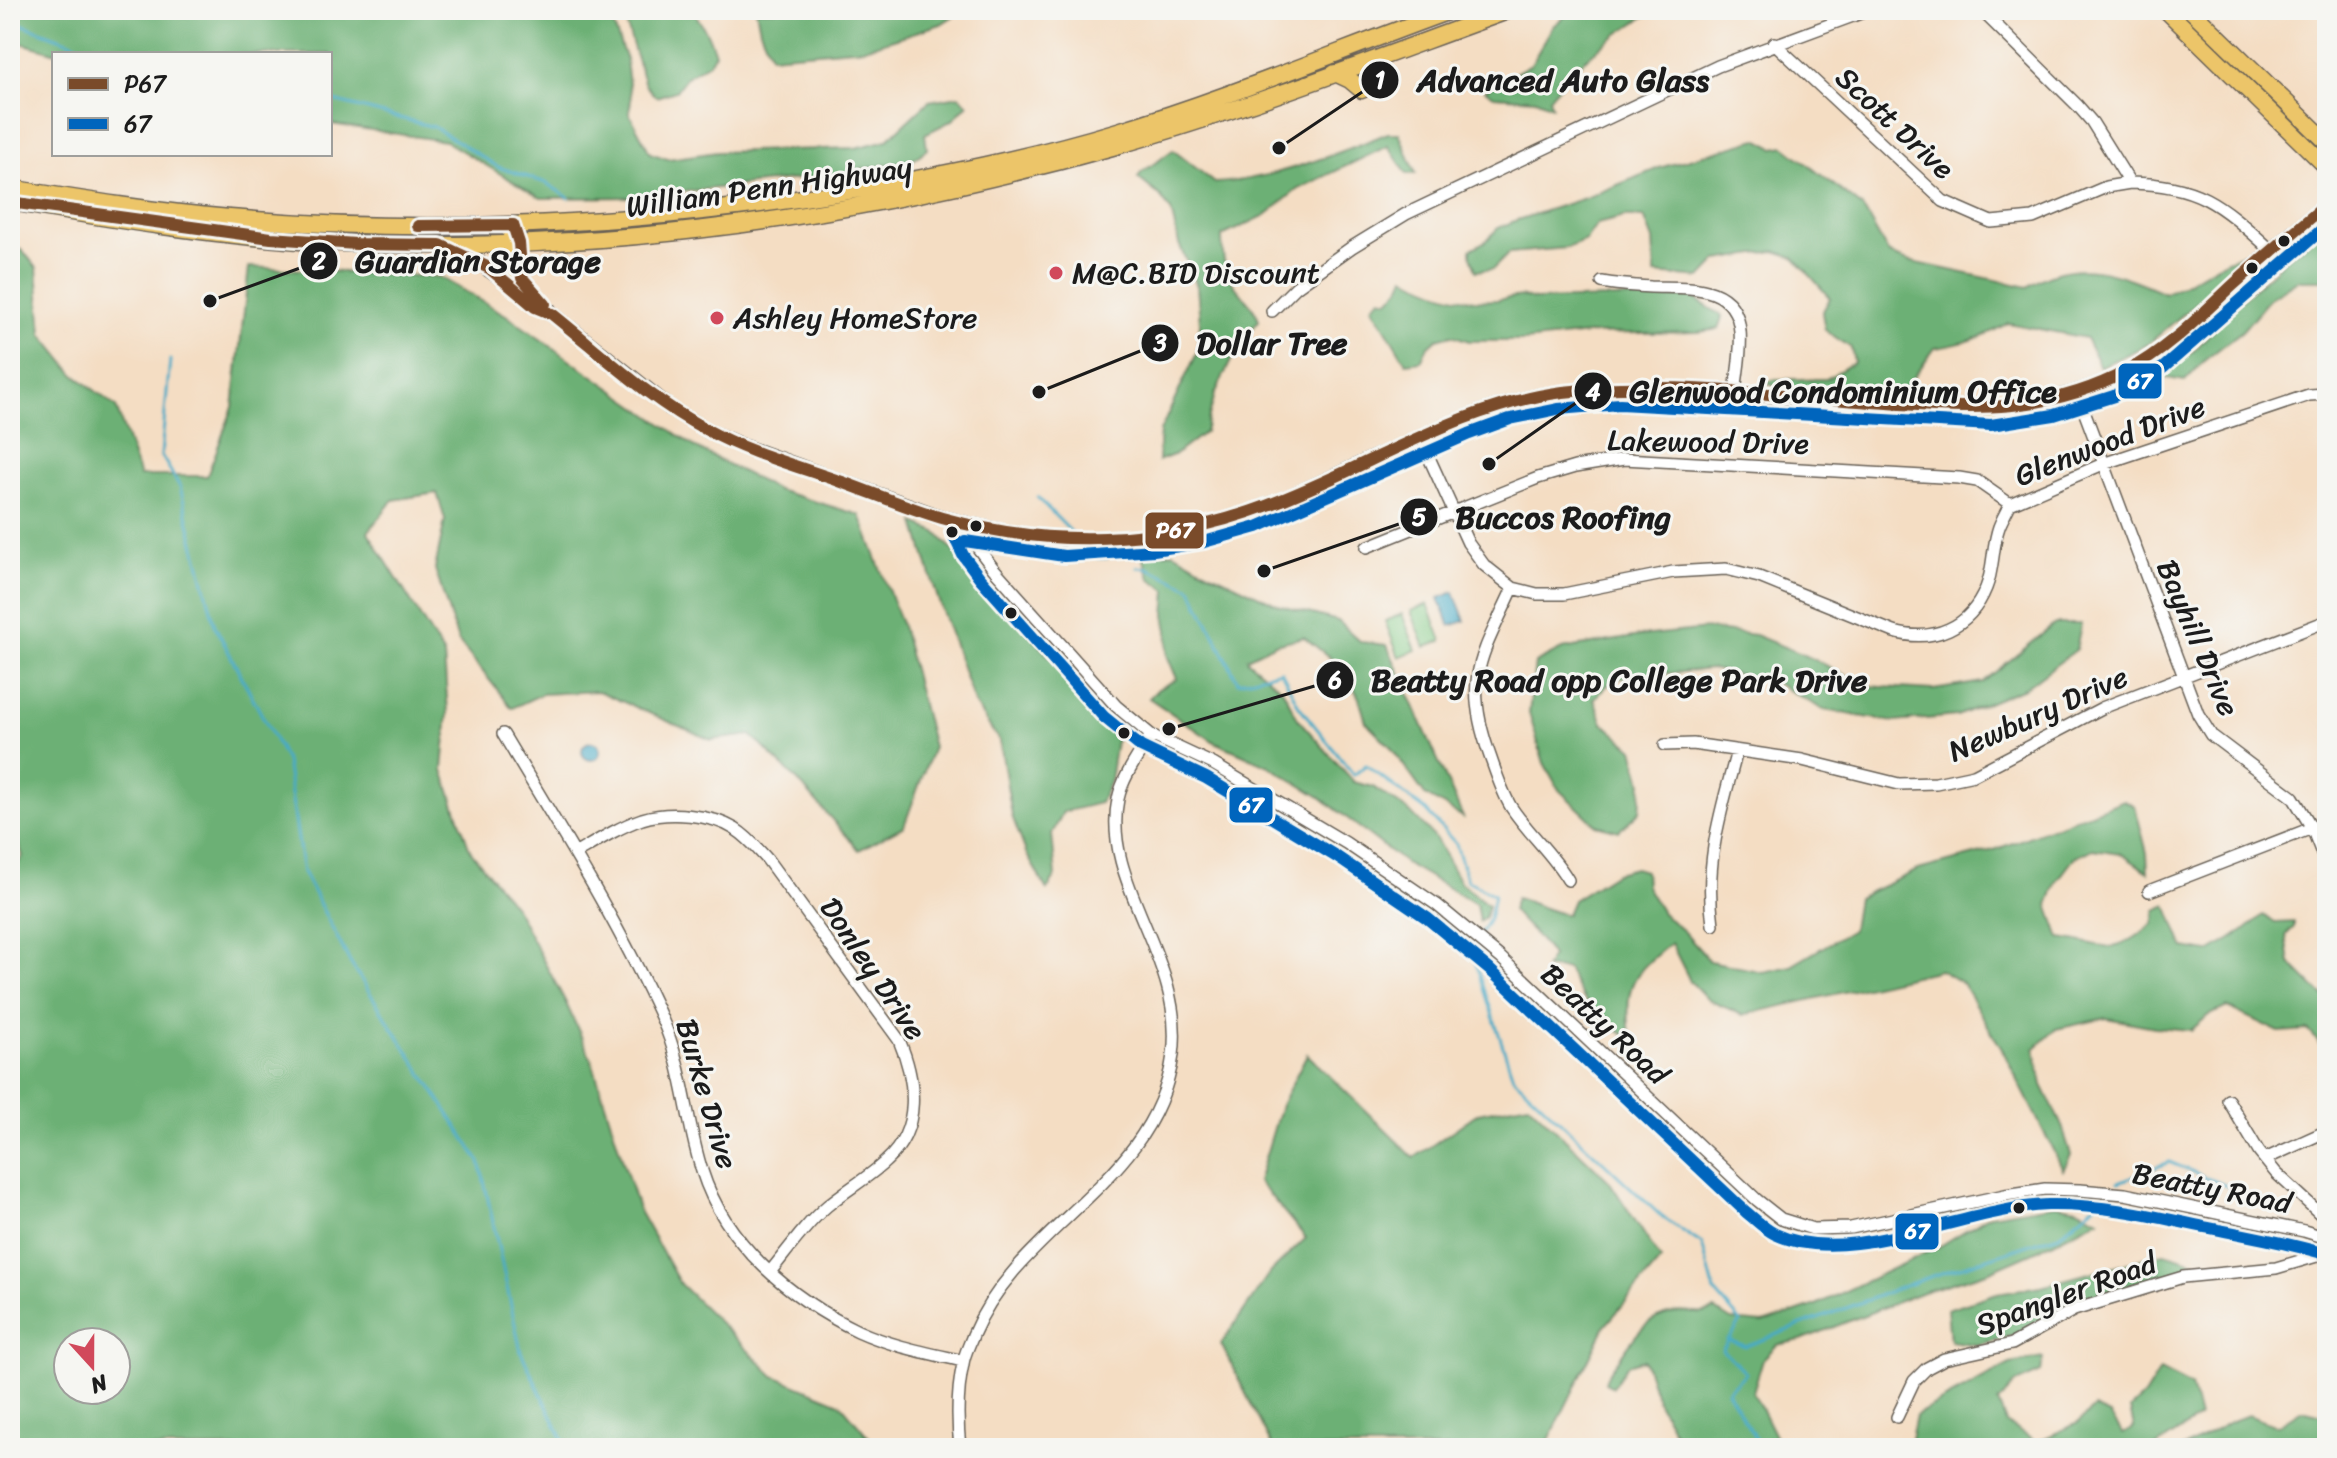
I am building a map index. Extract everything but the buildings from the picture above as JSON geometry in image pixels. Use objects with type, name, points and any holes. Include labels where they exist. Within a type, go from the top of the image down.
[{"type":"highway","name":"William Penn Highway","points":[[10,188],[176,212],[275,222],[404,226],[513,225],[639,218],[742,207],[909,181],[1060,147],[1161,118],[1452,10]]},
{"type":"highway","name":"William Penn Highway","points":[[10,202],[271,238],[356,244],[598,240],[795,218],[893,200],[1120,145],[1510,10]]},
{"type":"highway","points":[[2166,10],[2327,167]]},
{"type":"highway","points":[[2191,10],[2327,142]]},
{"type":"highway","points":[[1335,73],[1362,90],[1363,76],[1371,60]]},
{"type":"main road","points":[[513,243],[522,278],[552,314],[670,408],[708,431],[747,448],[967,525],[1065,540],[1100,540],[1189,528],[1251,512],[1506,404],[1556,393],[1620,388],[1992,409],[2035,404],[2077,392],[2142,363],[2174,340],[2271,250],[2327,204]]},
{"type":"main road","points":[[513,225],[510,276],[517,290]]},
{"type":"main road","points":[[440,245],[476,260],[535,307],[552,314]]},
{"type":"street","points":[[1272,311],[1307,279],[1406,214],[1659,92],[1774,43],[1869,10]]},
{"type":"street","points":[[1981,10],[2085,114],[2130,183]]},
{"type":"street","name":"Scott Drive","points":[[1774,43],[1943,201],[1991,222],[2033,218],[2106,187],[2158,183],[2206,196],[2233,215],[2271,250]]},
{"type":"street","points":[[1602,282],[1627,286],[1703,288],[1729,301],[1735,310],[1740,333],[1735,393]]},
{"type":"street","name":"Bayhill Drive","points":[[2077,392],[2198,714],[2211,735],[2293,797],[2312,828],[2327,866]]},
{"type":"street","name":"Glenwood Drive","points":[[1513,588],[1537,594],[1564,594],[1673,572],[1726,569],[1759,577],[1894,632],[1915,638],[1934,635],[1953,627],[1976,608],[1987,587],[1999,528],[2010,504],[2103,464],[2309,395],[2327,394]]},
{"type":"street","points":[[1420,438],[1468,543],[1484,565],[1513,588],[1484,650],[1476,677],[1475,702],[1481,730],[1510,805],[1555,859],[1568,880]]},
{"type":"street","name":"Lakewood Drive","points":[[1367,547],[1538,478],[1575,467],[1624,459],[1959,478],[1977,481],[2010,504]]},
{"type":"street","name":"Beatty Road","points":[[967,525],[977,547],[1004,580],[1116,706],[1151,735],[1213,764],[1346,843],[1437,905],[1501,958],[1757,1200],[1781,1219],[1813,1229],[1851,1228],[2005,1195],[2045,1189],[2080,1190],[2125,1194],[2327,1238]]},
{"type":"street","name":"Newbury Drive","points":[[1665,745],[1693,744],[1802,760],[1899,784],[1936,783],[1974,775],[2102,708],[2327,621]]},
{"type":"street","name":"Burke Drive","points":[[503,734],[575,854],[663,1021],[685,1094],[695,1147],[714,1203],[736,1237],[770,1272],[815,1306],[859,1331],[900,1346],[963,1361]]},
{"type":"street","points":[[960,1448],[958,1406],[963,1361],[979,1321],[1002,1284],[1124,1163],[1156,1113],[1167,1084],[1175,1022],[1172,998],[1162,963],[1117,847],[1115,824],[1119,797],[1128,773],[1151,735]]},
{"type":"street","points":[[1713,925],[1709,891],[1712,847],[1737,751]]},
{"type":"street","name":"Donley Drive","points":[[575,854],[644,818],[693,816],[733,827],[767,859],[899,1040],[906,1056],[914,1094],[912,1113],[900,1147],[826,1207],[770,1272]]},
{"type":"street","points":[[2149,891],[2312,828]]},
{"type":"street","points":[[2228,1100],[2265,1159],[2327,1220]]},
{"type":"street","points":[[2265,1159],[2327,1131]]},
{"type":"street","name":"Spangler Road","points":[[1897,1417],[1914,1381],[1927,1368],[1944,1359],[2012,1344],[2074,1310],[2183,1277],[2276,1268],[2327,1253]]},
{"type":"green space","points":[[10,10],[611,10],[626,60],[631,100],[629,113],[650,153],[668,159],[717,152],[855,148],[887,140],[929,101],[959,96],[968,104],[953,120],[925,134],[927,149],[913,160],[825,176],[636,197],[541,198],[445,141],[332,124],[332,52],[53,52],[10,40]]},
{"type":"green space","points":[[622,10],[693,10],[715,53],[709,63],[686,77],[676,91],[656,97],[645,85]]},
{"type":"green space","points":[[756,10],[963,10],[941,24],[865,48],[771,56]]},
{"type":"green space","points":[[1573,10],[1656,10],[1585,59],[1549,98],[1552,106],[1535,99],[1494,96],[1485,90],[1531,64],[1553,26]]},
{"type":"green space","points":[[1388,133],[1399,133],[1416,174],[1407,174],[1388,146],[1298,189],[1266,215],[1222,236],[1229,277],[1259,320],[1237,348],[1215,394],[1205,432],[1176,454],[1158,461],[1160,431],[1197,353],[1200,323],[1197,286],[1179,244],[1171,211],[1159,195],[1138,178],[1141,173],[1173,150],[1215,183],[1236,181],[1303,165]]},
{"type":"green space","points":[[1757,139],[1774,148],[1784,146],[1862,207],[1889,254],[1908,261],[2028,287],[2062,271],[2096,270],[2131,279],[2165,293],[2234,257],[2245,254],[2246,261],[2147,345],[2100,367],[2086,338],[2008,323],[1973,340],[1935,348],[1908,385],[1896,393],[1821,393],[1764,383],[1776,379],[1826,379],[1854,362],[1851,348],[1825,330],[1822,313],[1830,298],[1794,257],[1775,251],[1718,260],[1701,278],[1655,274],[1653,240],[1644,217],[1624,217],[1597,224],[1586,240],[1567,248],[1509,253],[1493,269],[1476,271],[1471,249],[1486,241],[1498,228],[1659,168]]},
{"type":"green space","points":[[2327,226],[2327,280],[2298,280],[2270,298],[2242,331],[2205,360],[2185,381],[2153,376],[2192,353],[2230,311]]},
{"type":"green space","points":[[10,247],[22,250],[37,268],[42,334],[74,374],[116,407],[140,476],[207,476],[233,407],[249,267],[440,277],[506,315],[698,449],[777,490],[860,515],[902,626],[933,747],[904,826],[859,850],[797,780],[751,735],[711,740],[598,691],[542,694],[512,708],[458,641],[435,569],[445,520],[437,493],[393,500],[368,532],[444,655],[448,713],[443,770],[470,850],[516,909],[565,1001],[591,1058],[638,1209],[680,1284],[774,1376],[840,1403],[878,1448],[10,1448],[10,875],[23,856],[10,821]]},
{"type":"green space","points":[[1405,276],[1437,291],[1472,300],[1519,296],[1534,300],[1691,296],[1722,316],[1719,329],[1698,332],[1588,334],[1524,341],[1469,341],[1452,335],[1437,339],[1427,348],[1421,361],[1406,363],[1372,306],[1381,298],[1389,300],[1400,288]]},
{"type":"green space","points":[[915,523],[936,532],[1117,734],[1110,781],[1100,803],[1063,812],[1052,834],[1056,876],[1047,890],[1027,855],[1012,816],[1000,742],[975,705]]},
{"type":"green space","points":[[1174,552],[1278,605],[1338,621],[1361,642],[1387,645],[1463,817],[1425,795],[1389,745],[1366,722],[1359,698],[1343,668],[1304,637],[1275,644],[1247,658],[1283,690],[1298,719],[1354,782],[1373,787],[1409,811],[1436,839],[1460,882],[1488,905],[1485,917],[1479,921],[1476,904],[1405,863],[1320,797],[1269,766],[1213,741],[1149,698],[1177,679],[1167,655],[1167,590],[1150,578],[1142,554]]},
{"type":"green space","points":[[1428,604],[1442,641],[1425,647],[1411,611]]},
{"type":"green space","points":[[1402,614],[1416,650],[1399,657],[1385,621]]},
{"type":"green space","points":[[2055,624],[2081,624],[2076,650],[2026,687],[1957,716],[1894,722],[1824,710],[1772,681],[1711,669],[1614,679],[1594,699],[1603,723],[1633,749],[1642,782],[1640,811],[1619,831],[1596,825],[1559,790],[1544,763],[1529,713],[1535,663],[1562,649],[1707,629],[1755,635],[1818,661],[1865,686],[1933,690],[1983,682]]},
{"type":"green space","points":[[2124,800],[2135,806],[2147,853],[2148,872],[2120,853],[2093,849],[2075,857],[2057,881],[2048,905],[2060,938],[2119,946],[2153,924],[2156,910],[2167,905],[2184,948],[2209,952],[2244,931],[2263,915],[2275,923],[2294,922],[2294,927],[2286,935],[2290,963],[2327,1000],[2327,1051],[2308,1030],[2279,1032],[2227,1007],[2208,1016],[2191,1030],[2106,1018],[2056,1029],[2035,1049],[2042,1085],[2062,1126],[2071,1155],[2063,1170],[2003,1051],[1962,983],[1940,970],[1743,1015],[1708,1000],[1690,981],[1671,943],[1647,964],[1633,982],[1629,1005],[1630,1037],[1600,1018],[1567,969],[1545,968],[1552,956],[1512,910],[1516,898],[1567,914],[1573,900],[1616,873],[1635,868],[1645,871],[1646,886],[1662,913],[1710,961],[1763,972],[1791,966],[1852,930],[1857,898],[1918,870],[1997,849]]},
{"type":"green space","points":[[1307,1054],[1414,1158],[1478,1113],[1528,1103],[1609,1181],[1661,1260],[1605,1326],[1545,1448],[1273,1448],[1221,1344],[1270,1273],[1306,1238],[1258,1181],[1281,1105]]},
{"type":"green space","points":[[2056,1204],[2077,1208],[2099,1219],[1990,1271],[1923,1292],[1801,1340],[1777,1345],[1763,1359],[1753,1392],[1778,1442],[1773,1448],[1683,1448],[1658,1403],[1644,1360],[1627,1365],[1613,1387],[1605,1383],[1609,1372],[1636,1335],[1654,1319],[1678,1312],[1704,1313],[1715,1310],[1731,1320],[1763,1323],[1816,1305],[1940,1246],[1990,1215]]},
{"type":"green space","points":[[2164,1253],[2191,1261],[2194,1268],[2053,1313],[2016,1335],[1977,1345],[1950,1341],[1947,1309],[1997,1293],[2041,1286]]},
{"type":"green space","points":[[2043,1358],[2041,1372],[2016,1383],[1998,1402],[2006,1423],[2036,1442],[2078,1423],[2094,1408],[2110,1415],[2123,1434],[2134,1428],[2130,1409],[2144,1396],[2160,1370],[2191,1386],[2199,1418],[2154,1448],[1909,1448],[1916,1415],[2010,1364]]},
{"type":"green space","points":[[2302,1410],[2327,1416],[2327,1448],[2184,1448],[2248,1415],[2277,1426]]},
{"type":"water","points":[[1454,592],[1465,621],[1450,626],[1439,598]]},
{"type":"water","points":[[591,742],[600,751],[591,760],[582,751]]},
{"type":"waterway","points":[[10,20],[98,52]]},
{"type":"waterway","points":[[332,101],[434,127],[498,167],[546,183],[569,198]]},
{"type":"waterway","points":[[170,360],[161,455],[180,487],[215,626],[286,761],[303,872],[351,964],[480,1162],[521,1352],[567,1448]]},
{"type":"waterway","points":[[1037,497],[1073,534]]},
{"type":"waterway","points":[[1084,544],[1098,558],[1107,558]]},
{"type":"waterway","points":[[1137,567],[1148,568],[1191,588],[1238,682],[1281,671],[1299,706],[1354,775],[1366,765],[1426,811],[1456,844],[1467,880],[1494,895],[1489,919],[1479,936]]},
{"type":"waterway","points":[[1475,942],[1471,949],[1513,1077],[1662,1217],[1702,1244],[1715,1292],[1741,1322],[1722,1350],[1746,1373],[1727,1391],[1761,1448]]},
{"type":"waterway","points":[[2119,1182],[2169,1162],[2263,1201]]},
{"type":"waterway","points":[[1727,1340],[1746,1346],[1926,1278],[2059,1235],[2097,1203]]},
{"type":"transit line","name":"P67","points":[[10,202],[271,238],[356,244],[440,245],[489,268],[535,307],[552,314],[666,405],[739,446],[942,518],[982,528],[1064,538],[1146,535],[1227,519],[1303,491],[1485,411],[1524,399],[1563,392],[1677,388],[1970,407],[2033,403],[2064,396],[2095,386],[2156,353],[2327,204]]},
{"type":"transit line","name":"P67","points":[[418,226],[513,225],[519,243],[522,278],[545,304]]},
{"type":"transit line","name":"67","points":[[965,541],[1064,556],[1154,550],[1204,542],[1257,527],[1469,434],[1510,419],[1558,409],[1620,404],[1991,425],[2054,415],[2114,396],[2163,368],[2327,225]]},
{"type":"transit line","name":"67","points":[[952,532],[963,555],[980,578],[1104,717],[1141,747],[1206,778],[1337,857],[1427,918],[1490,970],[1746,1212],[1771,1232],[1805,1243],[1838,1245],[1873,1241],[2016,1208],[2068,1205],[2146,1215],[2322,1253]]},
{"type":"place","name":"Advanced Auto Glass","points":[[1279,148]]},
{"type":"place","name":"M@C.BID Discount","points":[[1056,273]]},
{"type":"place","name":"Guardian Storage","points":[[210,301]]},
{"type":"place","name":"Ashley HomeStore","points":[[717,318]]},
{"type":"place","name":"Dollar Tree","points":[[1039,392]]},
{"type":"place","name":"Glenwood Condominium Office","points":[[1489,464]]},
{"type":"place","name":"Buccos Roofing","points":[[1264,571]]},
{"type":"place","name":"Beatty Road opp College Park Drive","points":[[1169,729]]}]
